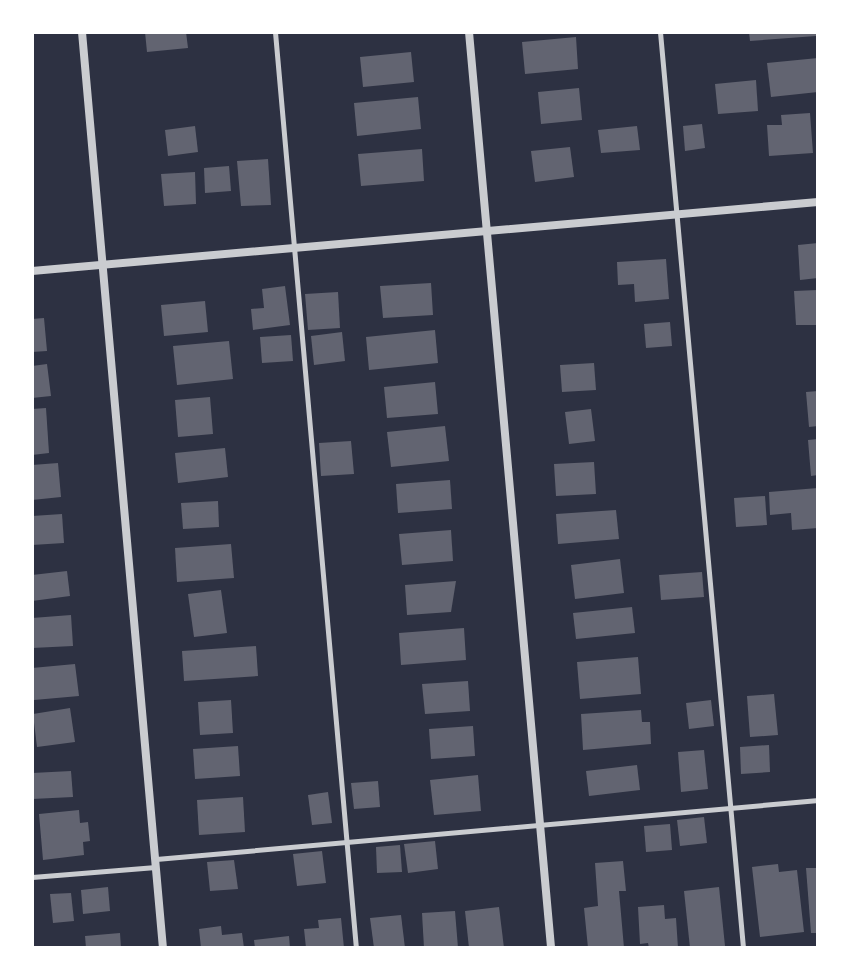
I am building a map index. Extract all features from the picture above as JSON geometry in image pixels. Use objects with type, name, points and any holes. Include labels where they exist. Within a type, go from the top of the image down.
[{"type":"street","points":[[82,32],[163,948]]},
{"type":"street","points":[[469,32],[551,948]]},
{"type":"street","points":[[32,271],[818,202]]},
{"type":"lane","points":[[275,32],[356,948]]},
{"type":"lane","points":[[660,32],[743,948]]},
{"type":"lane","points":[[32,877],[818,800]]},
{"type":"building","points":[[145,32],[186,32],[188,48],[147,52]]},
{"type":"building","points":[[749,32],[816,32],[816,36],[750,41]]},
{"type":"building","points":[[576,37],[578,69],[525,74],[522,42]]},
{"type":"building","points":[[411,52],[414,82],[363,87],[360,57]]},
{"type":"building","points":[[818,58],[818,92],[771,97],[767,63]]},
{"type":"building","points":[[756,80],[758,111],[718,114],[715,84]]},
{"type":"building","points":[[579,88],[582,120],[541,124],[538,92]]},
{"type":"building","points":[[418,97],[421,129],[357,136],[354,103]]},
{"type":"building","points":[[810,113],[813,153],[769,156],[767,125],[782,125],[781,115]]},
{"type":"building","points":[[702,124],[705,148],[685,151],[683,126]]},
{"type":"building","points":[[195,126],[198,152],[168,156],[165,130]]},
{"type":"building","points":[[637,126],[640,150],[601,153],[598,130]]},
{"type":"building","points":[[570,147],[574,177],[535,182],[531,151]]},
{"type":"building","points":[[422,149],[424,181],[361,186],[358,154]]},
{"type":"building","points":[[268,159],[271,205],[241,206],[237,161]]},
{"type":"building","points":[[229,166],[231,191],[205,193],[204,168]]},
{"type":"building","points":[[195,172],[196,204],[164,206],[161,174]]},
{"type":"building","points":[[818,243],[818,278],[800,280],[798,245]]},
{"type":"building","points":[[666,259],[669,299],[635,302],[634,284],[618,285],[617,262]]},
{"type":"building","points":[[431,283],[433,315],[383,318],[380,286]]},
{"type":"building","points":[[285,286],[290,325],[253,330],[251,309],[264,308],[262,289]]},
{"type":"building","points":[[818,290],[818,325],[796,325],[794,291]]},
{"type":"building","points":[[338,292],[340,328],[308,330],[305,294]]},
{"type":"building","points":[[205,301],[208,332],[164,336],[161,305]]},
{"type":"building","points":[[44,318],[47,351],[32,352],[32,319]]},
{"type":"building","points":[[670,322],[672,346],[646,348],[644,324]]},
{"type":"building","points":[[435,330],[438,363],[369,370],[366,337]]},
{"type":"building","points":[[342,332],[345,361],[314,365],[311,336]]},
{"type":"building","points":[[291,335],[293,361],[262,363],[260,337]]},
{"type":"building","points":[[229,341],[233,379],[177,385],[173,346]]},
{"type":"building","points":[[594,363],[596,390],[562,392],[560,365]]},
{"type":"building","points":[[47,364],[51,396],[32,398],[32,366]]},
{"type":"building","points":[[435,382],[438,414],[387,418],[384,387]]},
{"type":"building","points":[[818,391],[818,426],[809,427],[806,392]]},
{"type":"building","points":[[210,397],[213,434],[178,437],[175,400]]},
{"type":"building","points":[[46,408],[49,453],[32,455],[32,409]]},
{"type":"building","points":[[591,409],[595,441],[569,444],[565,412]]},
{"type":"building","points":[[445,426],[449,461],[391,467],[387,432]]},
{"type":"building","points":[[818,439],[818,475],[811,476],[808,440]]},
{"type":"building","points":[[351,441],[354,474],[321,476],[319,443]]},
{"type":"building","points":[[225,448],[228,477],[178,483],[175,453]]},
{"type":"building","points":[[594,462],[596,494],[556,496],[554,464]]},
{"type":"building","points":[[58,463],[61,497],[32,500],[32,465]]},
{"type":"building","points":[[450,480],[452,509],[398,513],[396,484]]},
{"type":"building","points":[[818,488],[818,528],[792,530],[791,513],[770,515],[769,492]]},
{"type":"building","points":[[765,496],[767,525],[736,527],[734,498]]},
{"type":"building","points":[[218,501],[219,527],[183,529],[181,503]]},
{"type":"building","points":[[616,510],[619,539],[558,544],[556,514]]},
{"type":"building","points":[[62,514],[64,543],[32,545],[32,516]]},
{"type":"building","points":[[451,530],[453,561],[402,565],[399,534]]},
{"type":"building","points":[[231,544],[234,578],[177,582],[175,548]]},
{"type":"building","points":[[620,559],[624,593],[575,599],[571,565]]},
{"type":"building","points":[[67,571],[70,596],[32,601],[32,575]]},
{"type":"building","points":[[702,572],[704,597],[661,600],[659,575]]},
{"type":"building","points":[[456,581],[451,612],[407,615],[405,585]]},
{"type":"building","points":[[221,590],[227,633],[194,637],[188,594]]},
{"type":"building","points":[[632,607],[635,633],[576,639],[573,613]]},
{"type":"building","points":[[71,615],[73,646],[32,648],[32,618]]},
{"type":"building","points":[[464,628],[466,660],[401,665],[399,633]]},
{"type":"building","points":[[256,646],[258,676],[184,681],[182,651]]},
{"type":"building","points":[[638,657],[641,694],[580,699],[577,662]]},
{"type":"building","points":[[75,664],[79,696],[34,700],[32,668]]},
{"type":"building","points":[[468,681],[470,711],[425,714],[422,684]]},
{"type":"building","points":[[774,694],[778,735],[750,737],[747,696]]},
{"type":"building","points":[[231,700],[233,733],[200,735],[198,702]]},
{"type":"building","points":[[711,700],[714,726],[689,729],[686,703]]},
{"type":"building","points":[[70,708],[75,742],[37,747],[33,714]]},
{"type":"building","points":[[641,710],[642,722],[650,722],[651,744],[583,750],[581,714]]},
{"type":"building","points":[[473,726],[475,756],[431,759],[429,729]]},
{"type":"building","points":[[769,745],[770,772],[741,774],[740,747]]},
{"type":"building","points":[[238,746],[240,776],[195,779],[193,749]]},
{"type":"building","points":[[704,750],[708,789],[681,792],[678,752]]},
{"type":"building","points":[[637,765],[640,790],[589,796],[586,771]]},
{"type":"building","points":[[71,771],[73,797],[32,799],[32,773]]},
{"type":"building","points":[[478,775],[481,811],[434,815],[430,780]]},
{"type":"building","points":[[378,781],[380,807],[354,809],[351,783]]},
{"type":"building","points":[[328,792],[332,823],[312,825],[308,795]]},
{"type":"building","points":[[243,797],[245,832],[199,835],[197,800]]},
{"type":"building","points":[[79,810],[80,823],[88,822],[90,841],[83,842],[84,855],[43,860],[39,814]]},
{"type":"building","points":[[704,817],[707,843],[680,846],[677,820]]},
{"type":"building","points":[[670,824],[672,850],[646,852],[644,826]]},
{"type":"building","points":[[435,841],[438,869],[408,873],[404,844]]},
{"type":"building","points":[[400,845],[402,872],[377,873],[376,847]]},
{"type":"building","points":[[322,851],[326,883],[297,886],[293,854]]},
{"type":"building","points":[[234,860],[238,889],[210,891],[207,862]]},
{"type":"building","points":[[623,861],[626,891],[619,891],[624,948],[588,948],[584,908],[598,906],[595,863]]},
{"type":"building","points":[[778,864],[779,872],[797,870],[804,932],[760,937],[752,867]]},
{"type":"building","points":[[806,868],[818,868],[818,933],[811,933]]},
{"type":"building","points":[[108,887],[110,911],[83,914],[81,890]]},
{"type":"building","points":[[719,887],[725,946],[690,948],[684,891]]},
{"type":"building","points":[[71,893],[74,921],[53,923],[50,894]]},
{"type":"building","points":[[664,905],[665,919],[676,918],[678,948],[649,948],[648,943],[640,944],[638,907]]},
{"type":"building","points":[[499,907],[504,948],[469,948],[465,911]]},
{"type":"building","points":[[455,911],[458,948],[424,948],[422,913]]},
{"type":"building","points":[[401,915],[405,948],[374,948],[370,918]]},
{"type":"building","points":[[341,918],[344,948],[306,948],[304,929],[319,928],[318,920]]},
{"type":"building","points":[[221,926],[222,935],[242,933],[244,948],[201,948],[199,929]]},
{"type":"building","points":[[120,933],[121,948],[86,948],[85,936]]},
{"type":"building","points":[[289,936],[290,948],[255,948],[254,940]]}]
